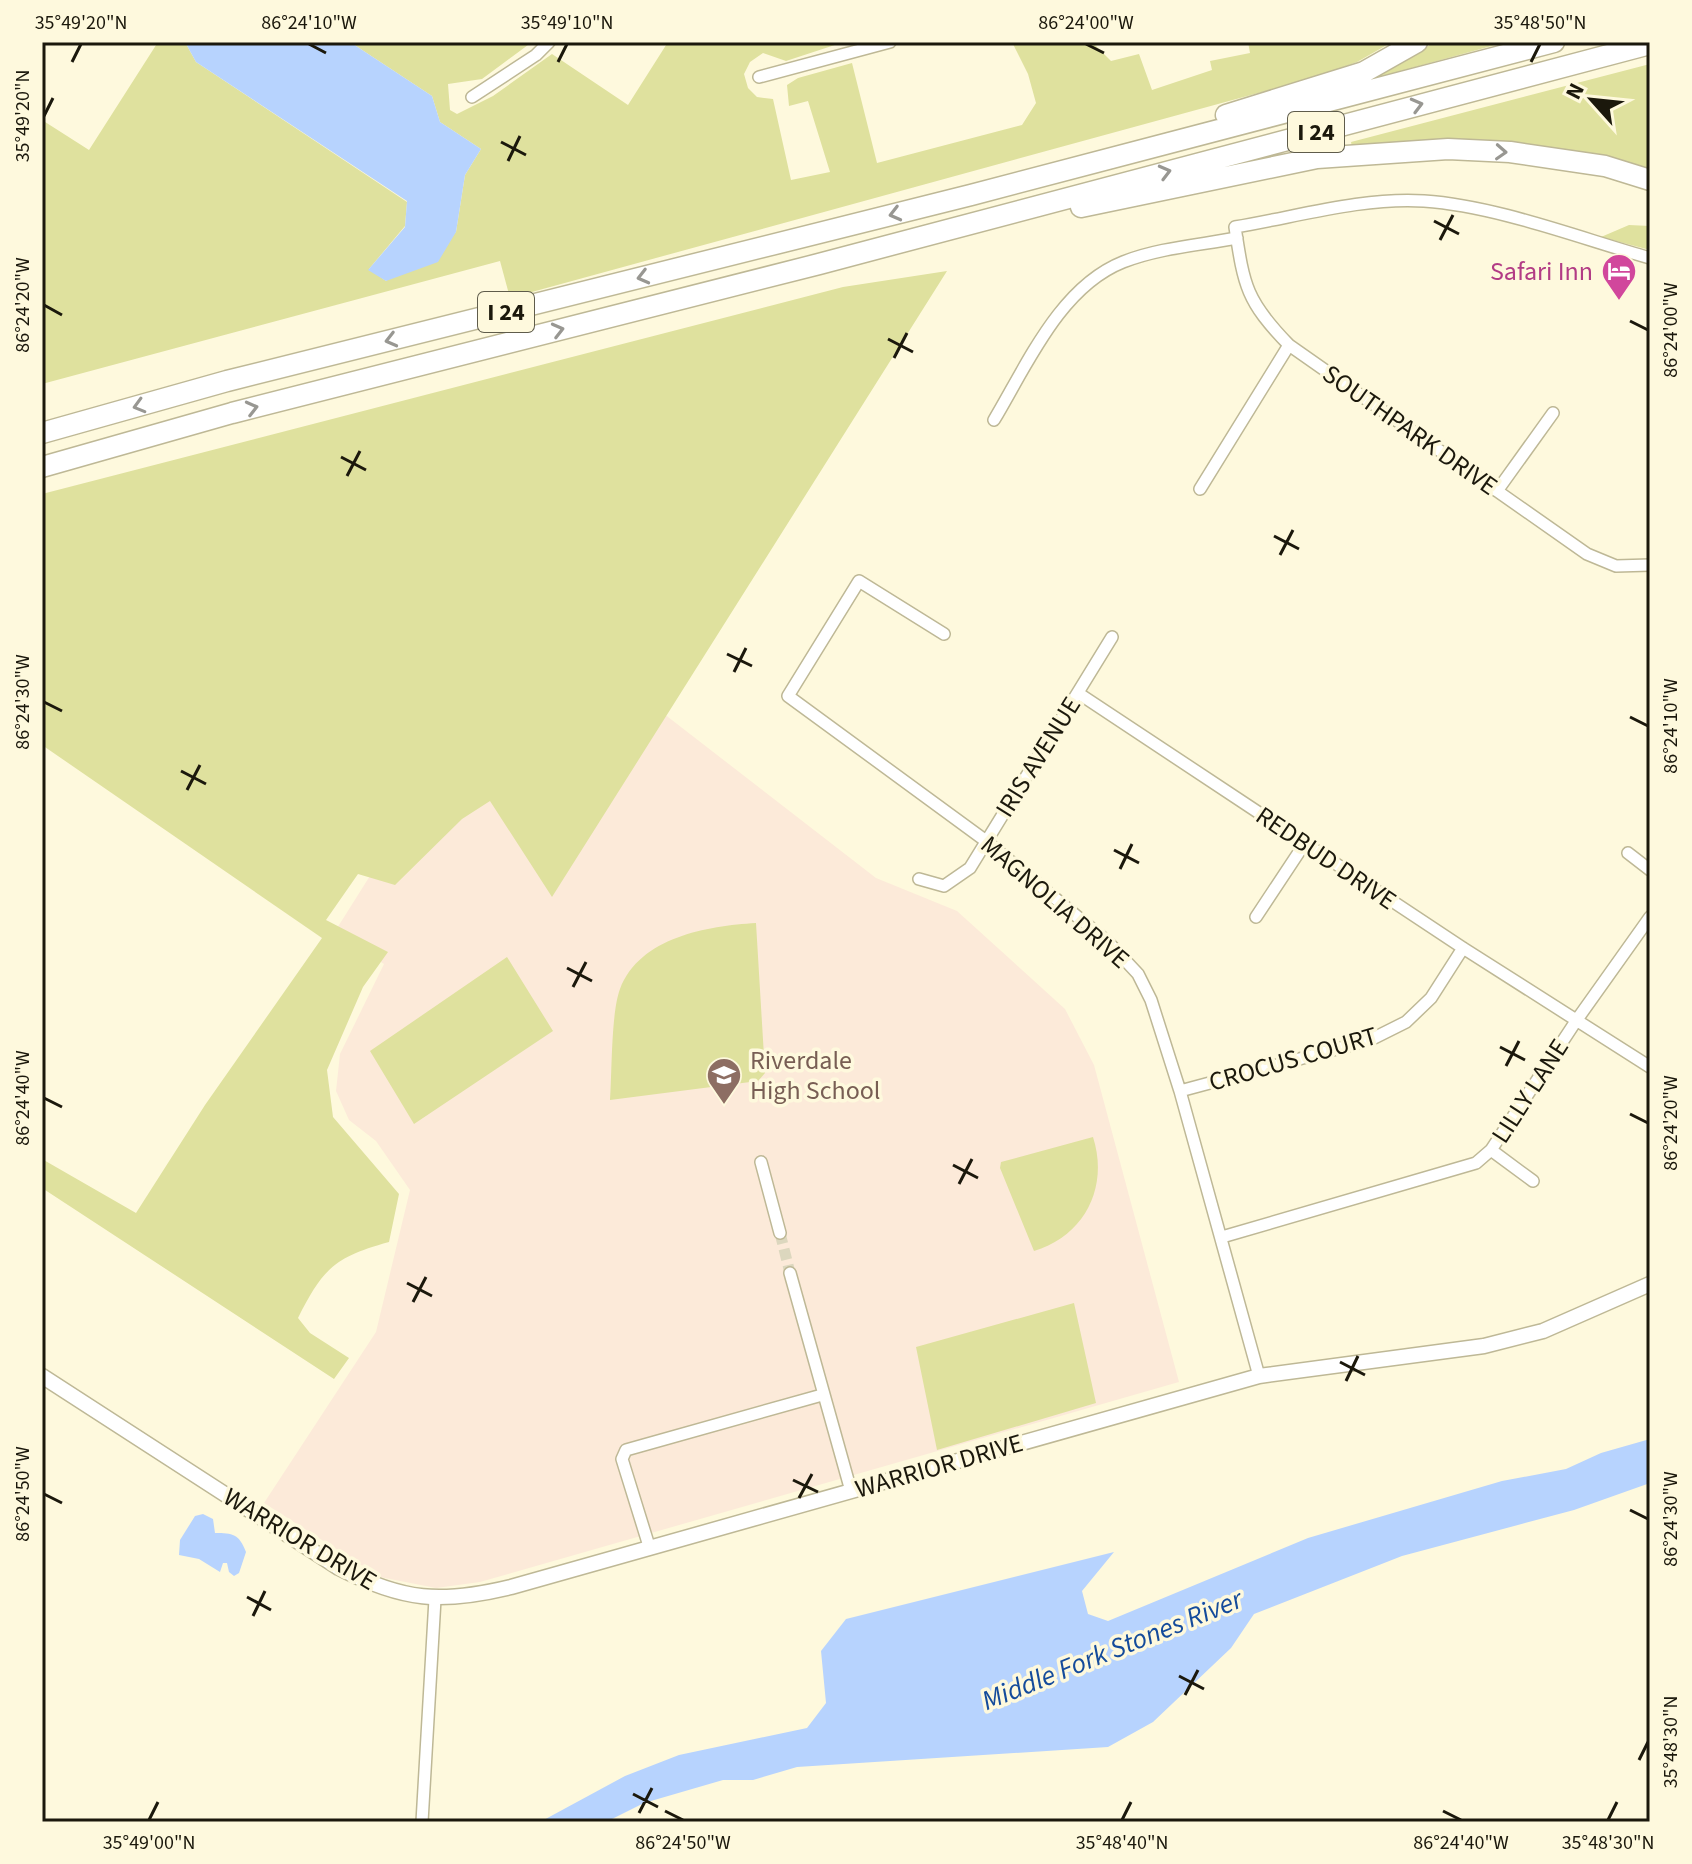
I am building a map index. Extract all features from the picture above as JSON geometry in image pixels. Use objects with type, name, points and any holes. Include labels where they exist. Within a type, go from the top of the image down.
[{"type":"highway","points":[[971,195],[1364,72],[1417,42]]},
{"type":"highway","name":"I 24","points":[[42,433],[227,381],[971,195],[1554,42]]},
{"type":"highway","name":"I 24","points":[[42,467],[232,413],[1650,44]]},
{"type":"highway","points":[[982,220],[1064,211],[1317,158],[1448,149],[1510,152],[1605,166],[1650,180]]},
{"type":"street","points":[[472,97],[536,55],[549,42]]},
{"type":"street","points":[[759,77],[867,45],[890,42]]},
{"type":"street","points":[[994,420],[1069,303],[1104,271],[1153,254],[1236,232],[1389,201],[1424,201],[1465,206],[1650,258]]},
{"type":"street","name":"SOUTHPARK DRIVE","points":[[1236,232],[1244,288],[1260,315],[1289,345],[1587,554],[1616,566],[1650,565]]},
{"type":"street","points":[[1200,489],[1289,345]]},
{"type":"street","points":[[1497,491],[1553,413]]},
{"type":"street","name":"MAGNOLIA DRIVE","points":[[944,634],[859,581],[788,696],[986,841],[1109,943],[1138,974],[1151,1000],[1180,1091],[1259,1376]]},
{"type":"street","name":"IRIS AVENUE","points":[[919,879],[934,886],[955,881],[970,868],[1112,637]]},
{"type":"street","name":"REDBUD DRIVE","points":[[1078,693],[1463,948],[1650,1067]]},
{"type":"street","points":[[1256,917],[1305,843]]},
{"type":"street","points":[[1628,853],[1650,870]]},
{"type":"street","name":"LILLY LANE","points":[[1222,1237],[1476,1163],[1491,1150],[1576,1021],[1650,917]]},
{"type":"street","name":"CROCUS COURT","points":[[1180,1091],[1370,1040],[1406,1022],[1431,998],[1463,948]]},
{"type":"street","points":[[1491,1150],[1533,1181]]},
{"type":"street","points":[[761,1162],[780,1233]]},
{"type":"street","points":[[790,1273],[851,1491]]},
{"type":"street","name":"WARRIOR DRIVE","points":[[42,1376],[339,1568],[374,1587],[435,1599],[469,1597],[511,1587],[1259,1376],[1484,1346],[1543,1331],[1650,1284]]},
{"type":"street","points":[[649,1546],[622,1459],[626,1450],[822,1395]]},
{"type":"street","points":[[422,1822],[435,1599]]},
{"type":"shaded area","name":"Riverdale High School","points":[[535,614],[876,878],[957,911],[1065,1009],[1094,1065],[1179,1382],[480,1582],[436,1588],[380,1577],[264,1503],[376,1332],[410,1190],[376,1141],[349,1120],[336,1091],[340,1054],[384,964],[334,933]]},
{"type":"green space","points":[[158,42],[185,42],[196,62],[407,202],[405,226],[369,269],[386,281],[456,232],[465,175],[481,149],[440,122],[432,96],[350,42],[532,42],[482,79],[448,84],[450,110],[457,114],[493,96],[552,54],[628,105],[668,42],[844,42],[786,61],[763,53],[750,62],[744,74],[748,88],[757,97],[773,99],[791,180],[830,172],[808,101],[789,106],[787,85],[798,78],[852,63],[877,163],[1022,125],[1036,103],[1028,74],[1012,42],[1092,42],[1111,61],[1139,54],[1152,90],[1212,70],[1210,61],[1250,53],[1248,42],[1392,42],[1357,62],[1313,78],[510,298],[500,261],[42,384],[42,120],[89,150]]},
{"type":"green space","points":[[1435,42],[1506,42],[1368,80]]},
{"type":"green space","points":[[1650,64],[1650,174],[1352,147],[1351,142]]},
{"type":"green space","points":[[1629,225],[1650,226],[1650,250],[1601,237]]},
{"type":"green space","points":[[947,271],[552,897],[490,801],[462,819],[395,885],[358,874],[326,920],[388,952],[363,987],[327,1070],[333,1117],[399,1194],[389,1242],[356,1253],[333,1267],[315,1287],[298,1318],[310,1333],[349,1358],[334,1379],[42,1188],[42,1159],[136,1213],[205,1105],[322,938],[42,745],[42,494],[843,287]]},
{"type":"green space","points":[[756,923],[765,1073],[758,1081],[610,1100],[617,1000],[630,971],[643,957],[677,938],[717,927]]},
{"type":"green space","points":[[507,957],[553,1031],[414,1124],[370,1051]]},
{"type":"green space","points":[[1093,1137],[1098,1174],[1089,1207],[1067,1234],[1034,1251],[1000,1168],[1001,1162]]},
{"type":"green space","points":[[1074,1303],[1096,1403],[937,1450],[916,1347]]},
{"type":"water","points":[[185,42],[350,42],[432,96],[440,122],[481,149],[465,175],[456,232],[438,262],[386,281],[368,270],[405,227],[407,201],[196,62]]},
{"type":"water","name":"Middle Fork Stones River","points":[[1650,1439],[1650,1483],[1574,1510],[1402,1556],[1254,1614],[1231,1648],[1153,1722],[1108,1747],[797,1767],[753,1780],[723,1780],[644,1803],[606,1822],[540,1822],[625,1776],[679,1755],[807,1728],[826,1703],[821,1651],[846,1619],[1114,1552],[1082,1591],[1088,1614],[1108,1621],[1308,1538],[1502,1481],[1566,1469],[1601,1453]]},
{"type":"water","points":[[203,1514],[213,1519],[215,1533],[226,1533],[241,1541],[246,1552],[239,1573],[234,1576],[229,1572],[227,1563],[223,1563],[220,1572],[199,1559],[179,1555],[180,1540],[195,1516]]},
{"type":"tunnel","points":[[780,1233],[790,1273]]},
{"type":"place","name":"Safari Inn","points":[[1619,302]]},
{"type":"place","name":"Riverdale High School","points":[[724,1106]]}]
